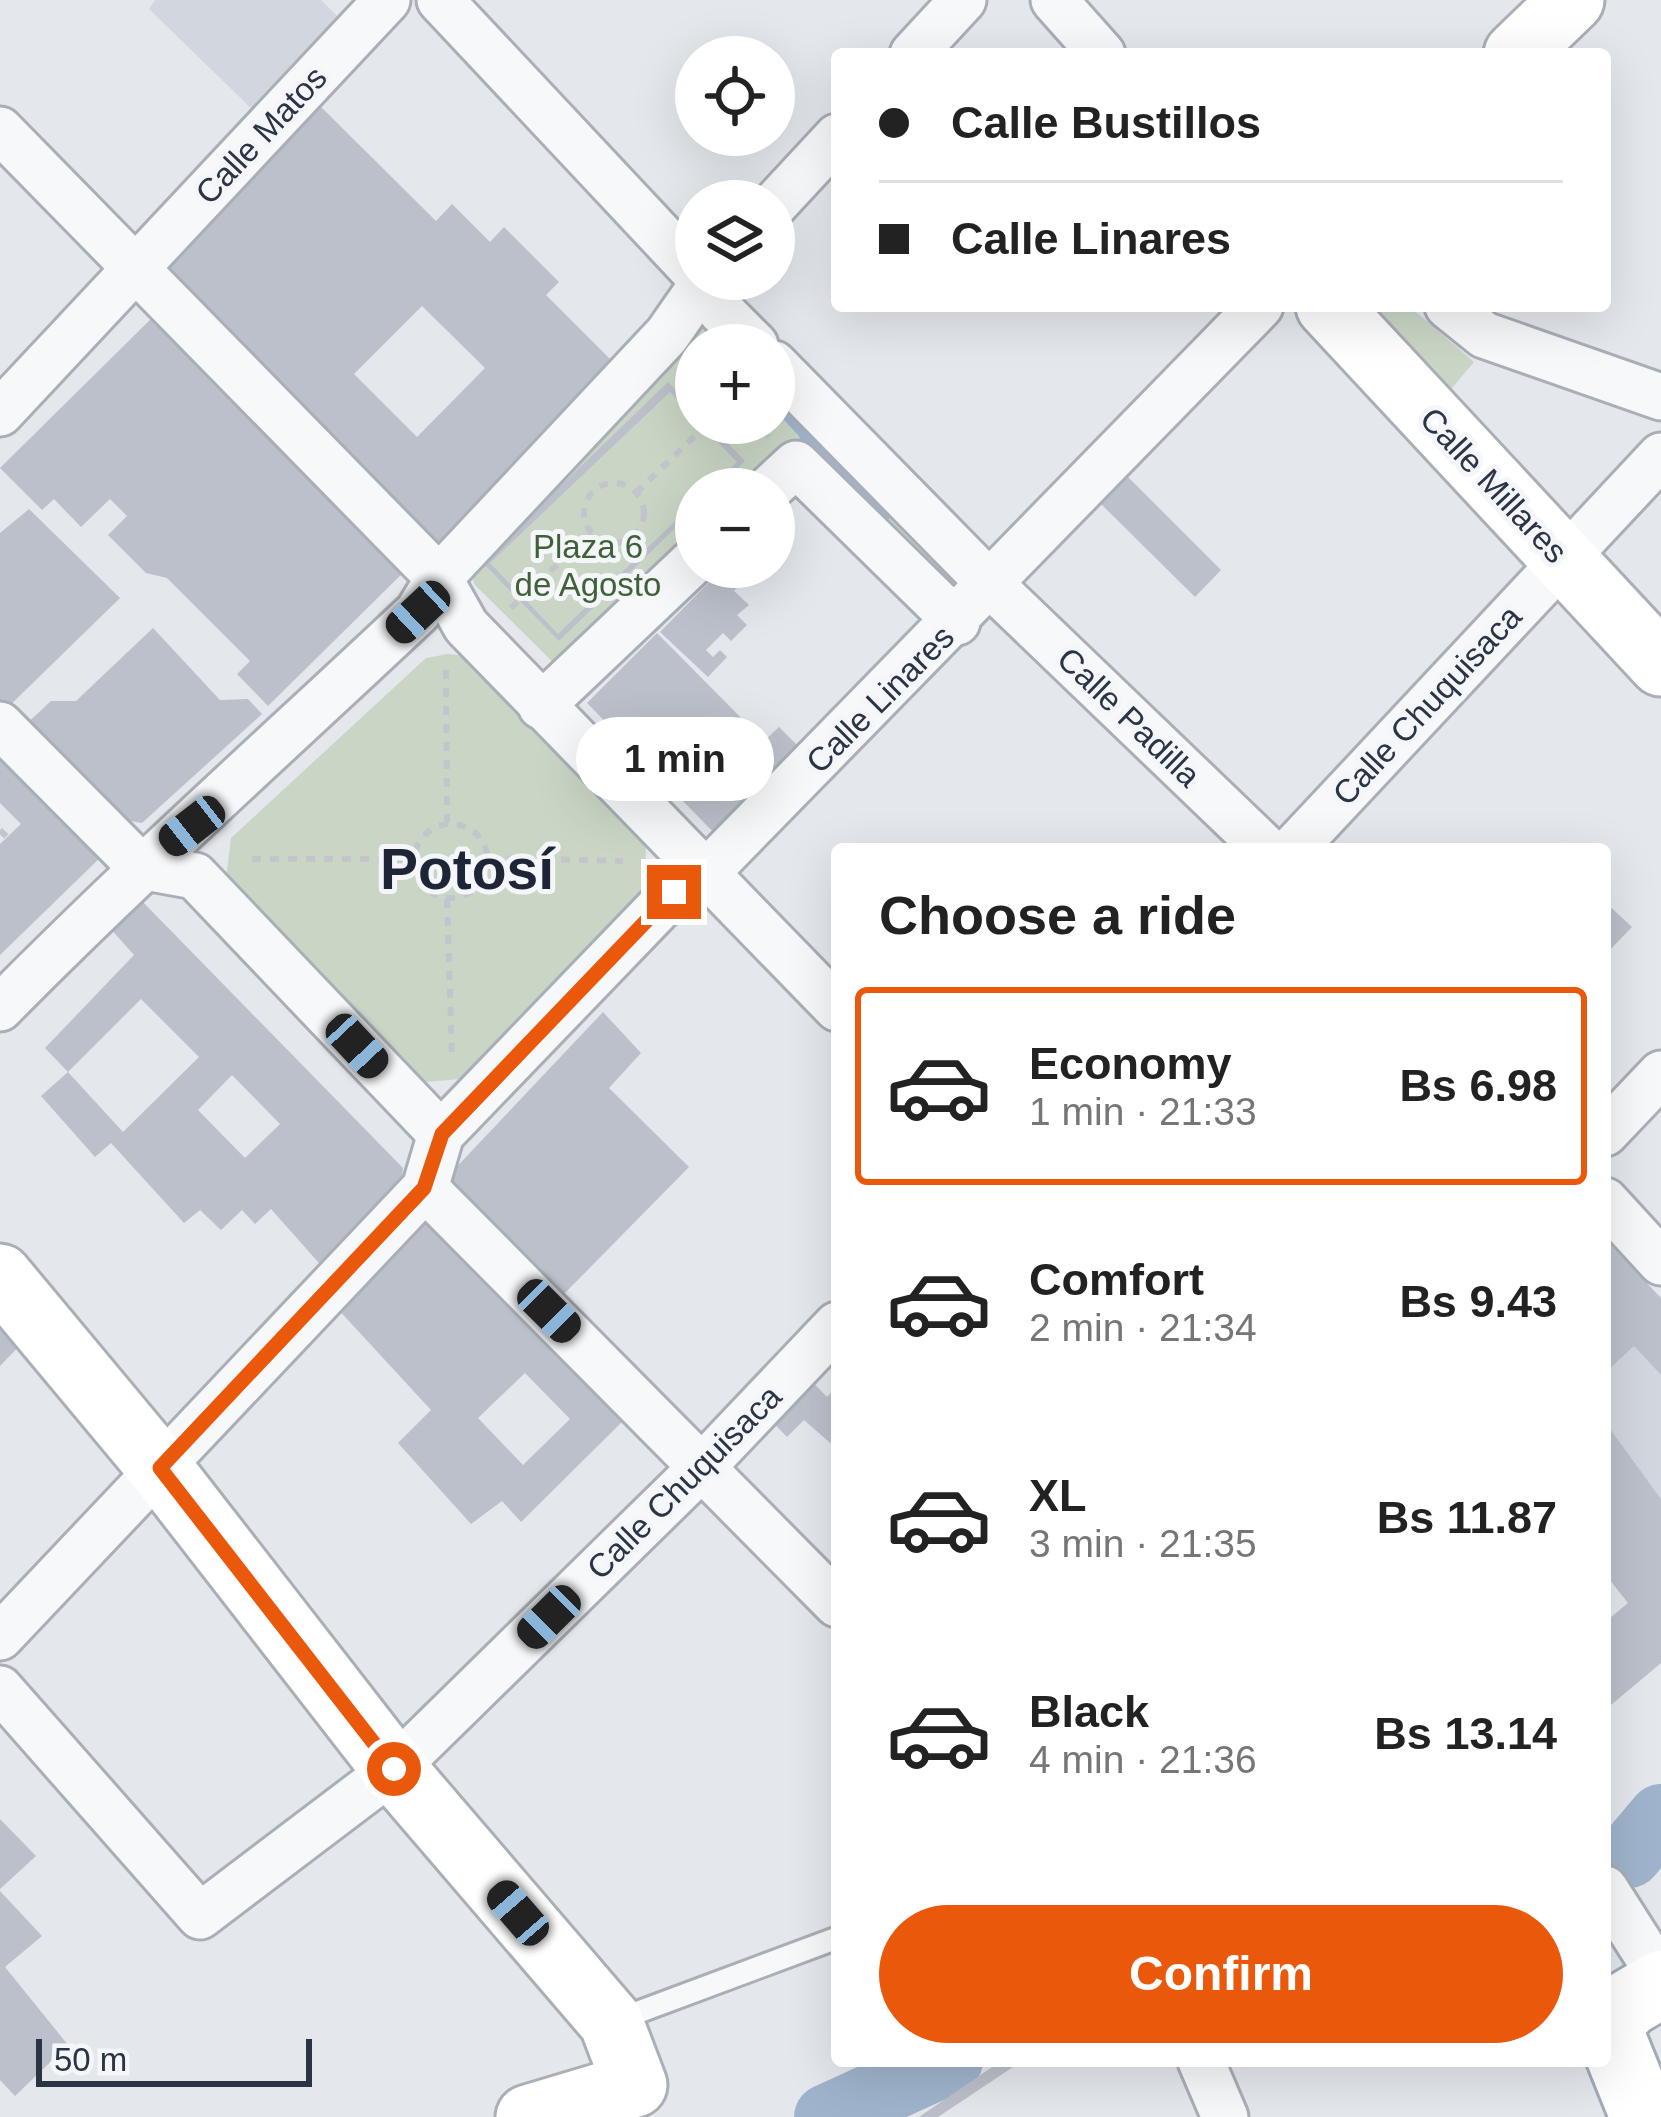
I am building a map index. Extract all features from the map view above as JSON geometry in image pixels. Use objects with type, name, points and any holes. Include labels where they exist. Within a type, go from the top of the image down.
[{"type":"main road","points":[[1522,48],[1572,0]]},
{"type":"main road","name":"Calle Millares","points":[[1334,312],[1661,664]]},
{"type":"main road","points":[[0,1276],[160,1468],[394,1769],[611,2022],[640,2101],[528,2117]]},
{"type":"main road","points":[[1611,2021],[1629,2002],[1661,1984]]},
{"type":"main road","points":[[1611,2035],[1644,2117]]},
{"type":"street","name":"Calle Matos","points":[[0,413],[387,0]]},
{"type":"street","points":[[440,0],[675,249]]},
{"type":"street","points":[[919,48],[963,0]]},
{"type":"street","points":[[1054,0],[1097,48]]},
{"type":"street","points":[[0,130],[135,269],[429,595],[466,626],[703,876],[831,1002]]},
{"type":"street","points":[[795,183],[831,144]]},
{"type":"street","points":[[0,1008],[140,866],[192,826],[429,595],[667,335],[688,300]]},
{"type":"street","points":[[715,300],[735,324]]},
{"type":"street","name":"Calle Linares","points":[[442,1134],[674,892],[703,876],[956,622],[1254,312]]},
{"type":"street","points":[[1455,312],[1484,335],[1661,397]]},
{"type":"street","name":"Calle Padilla","points":[[795,385],[991,585],[1260,843]]},
{"type":"street","name":"Calle Chuquisaca","points":[[1298,843],[1661,456]]},
{"type":"street","points":[[792,468],[796,464],[956,622]]},
{"type":"street","points":[[541,706],[675,579]]},
{"type":"street","points":[[0,725],[140,866],[195,876],[442,1134],[424,1188],[0,1636]]},
{"type":"street","points":[[1611,1127],[1661,1073]]},
{"type":"street","points":[[424,1188],[831,1598]]},
{"type":"street","points":[[1611,1208],[1661,1262]]},
{"type":"street","name":"Calle Chuquisaca","points":[[0,1689],[200,1916],[394,1769],[704,1465],[831,1331]]},
{"type":"street","points":[[1611,1898],[1652,1963],[1661,1966]]},
{"type":"street","points":[[1204,2067],[1225,2117]]},
{"type":"lane","points":[[611,2022],[831,1940]]},
{"type":"path","points":[[636,493],[686,444]]},
{"type":"path","points":[[614,482],[636,493],[644,517],[635,534],[608,543],[592,533],[584,506],[595,489],[614,482]]},
{"type":"path","points":[[512,608],[592,533]]},
{"type":"path","points":[[446,670],[447,824]]},
{"type":"path","points":[[447,824],[480,837],[489,858],[477,888],[448,899],[423,886],[414,859],[421,839],[447,824]]},
{"type":"path","points":[[0,830],[7,837]]},
{"type":"path","points":[[489,858],[623,862]]},
{"type":"path","points":[[252,859],[414,859]]},
{"type":"path","points":[[448,899],[452,1059]]},
{"type":"shaded area","points":[[155,0],[321,0],[346,25],[259,116],[149,9]]},
{"type":"shaded area","points":[[1634,1346],[1661,1375],[1661,1499],[1611,1430],[1611,1367]]},
{"type":"green space","name":"Plaza 6 de Agosto","points":[[713,300],[731,300],[755,324],[688,324]]},
{"type":"green space","points":[[1348,312],[1416,312],[1474,362],[1435,408]]},
{"type":"green space","name":"Plaza 6 de Agosto","points":[[675,360],[675,444],[795,444],[795,364],[998,568],[941,627],[809,499],[795,499],[795,468],[675,468],[677,588],[584,693],[475,585],[465,562]]},
{"type":"green space","points":[[466,656],[646,842],[645,890],[471,1078],[426,1082],[226,879],[231,838],[426,658]]},
{"type":"water","points":[[795,404],[896,514],[883,523],[802,447]]},
{"type":"building","points":[[315,101],[436,221],[452,204],[490,242],[504,227],[559,282],[546,295],[613,362],[430,551],[159,273]],"holes":[[[422,306],[485,368],[417,437],[354,374]]]},
{"type":"building","points":[[160,310],[411,565],[268,706],[237,674],[250,661],[167,578],[146,573],[108,535],[127,516],[110,499],[81,527],[54,499],[42,510],[0,468]]},
{"type":"building","points":[[668,382],[675,389],[675,397],[670,392],[490,563],[558,634],[675,521],[675,528],[559,641],[482,562]]},
{"type":"building","points":[[720,444],[728,444],[745,461],[731,468],[737,462]]},
{"type":"building","points":[[1126,475],[1221,570],[1195,597],[1099,502]]},
{"type":"building","points":[[29,509],[120,598],[0,715],[0,533]]},
{"type":"building","points":[[703,588],[737,588],[734,591],[749,605],[737,615],[747,625],[731,641],[723,633],[706,650],[713,657],[720,650],[727,657],[708,677],[660,632]]},
{"type":"building","points":[[153,628],[220,700],[248,699],[262,714],[142,823],[113,818],[23,727],[51,701],[76,701]]},
{"type":"building","points":[[657,633],[764,741],[779,727],[810,758],[723,842],[587,703]]},
{"type":"building","points":[[0,744],[107,851],[0,955],[0,844],[21,824],[0,803]]},
{"type":"building","points":[[138,897],[403,1168],[401,1183],[319,1263],[271,1209],[255,1224],[242,1210],[221,1230],[200,1210],[184,1223],[111,1143],[95,1157],[41,1096],[68,1072],[45,1048],[134,955],[108,926]],"holes":[[[141,999],[199,1057],[123,1132],[68,1072]],[[232,1075],[280,1124],[245,1158],[198,1110]]]},
{"type":"building","points":[[1611,908],[1632,927],[1611,949]]},
{"type":"building","points":[[603,1012],[641,1053],[609,1088],[689,1167],[564,1294],[448,1176]]},
{"type":"building","points":[[428,1213],[632,1412],[521,1522],[502,1501],[471,1524],[398,1443],[431,1410],[336,1307]],"holes":[[[525,1373],[570,1419],[523,1465],[478,1418]]]},
{"type":"building","points":[[1611,1245],[1661,1298],[1661,1375],[1634,1346],[1611,1367]]},
{"type":"building","points":[[0,1305],[27,1338],[0,1366]]},
{"type":"building","points":[[801,1370],[827,1397],[831,1393],[831,1444],[804,1420],[787,1437],[760,1409]]},
{"type":"building","points":[[1611,1430],[1661,1499],[1661,1663],[1611,1705],[1611,1617],[1628,1603],[1611,1582]]},
{"type":"building","points":[[0,1819],[36,1856],[0,1889]]},
{"type":"building","points":[[0,1891],[42,1936],[5,1967],[68,2045],[15,2096],[0,2080]]},
{"type":"building","points":[[992,2067],[1013,2067],[938,2117],[919,2117]]},
{"type":"waterway","points":[[1629,1855],[1661,1817]]},
{"type":"waterway","points":[[827,2117],[937,2067]]},
{"type":"district","name":"Potosí","points":[[467,869]]},
{"type":"route","points":[[394,1769],[160,1468],[424,1188],[442,1134],[674,892]]}]
